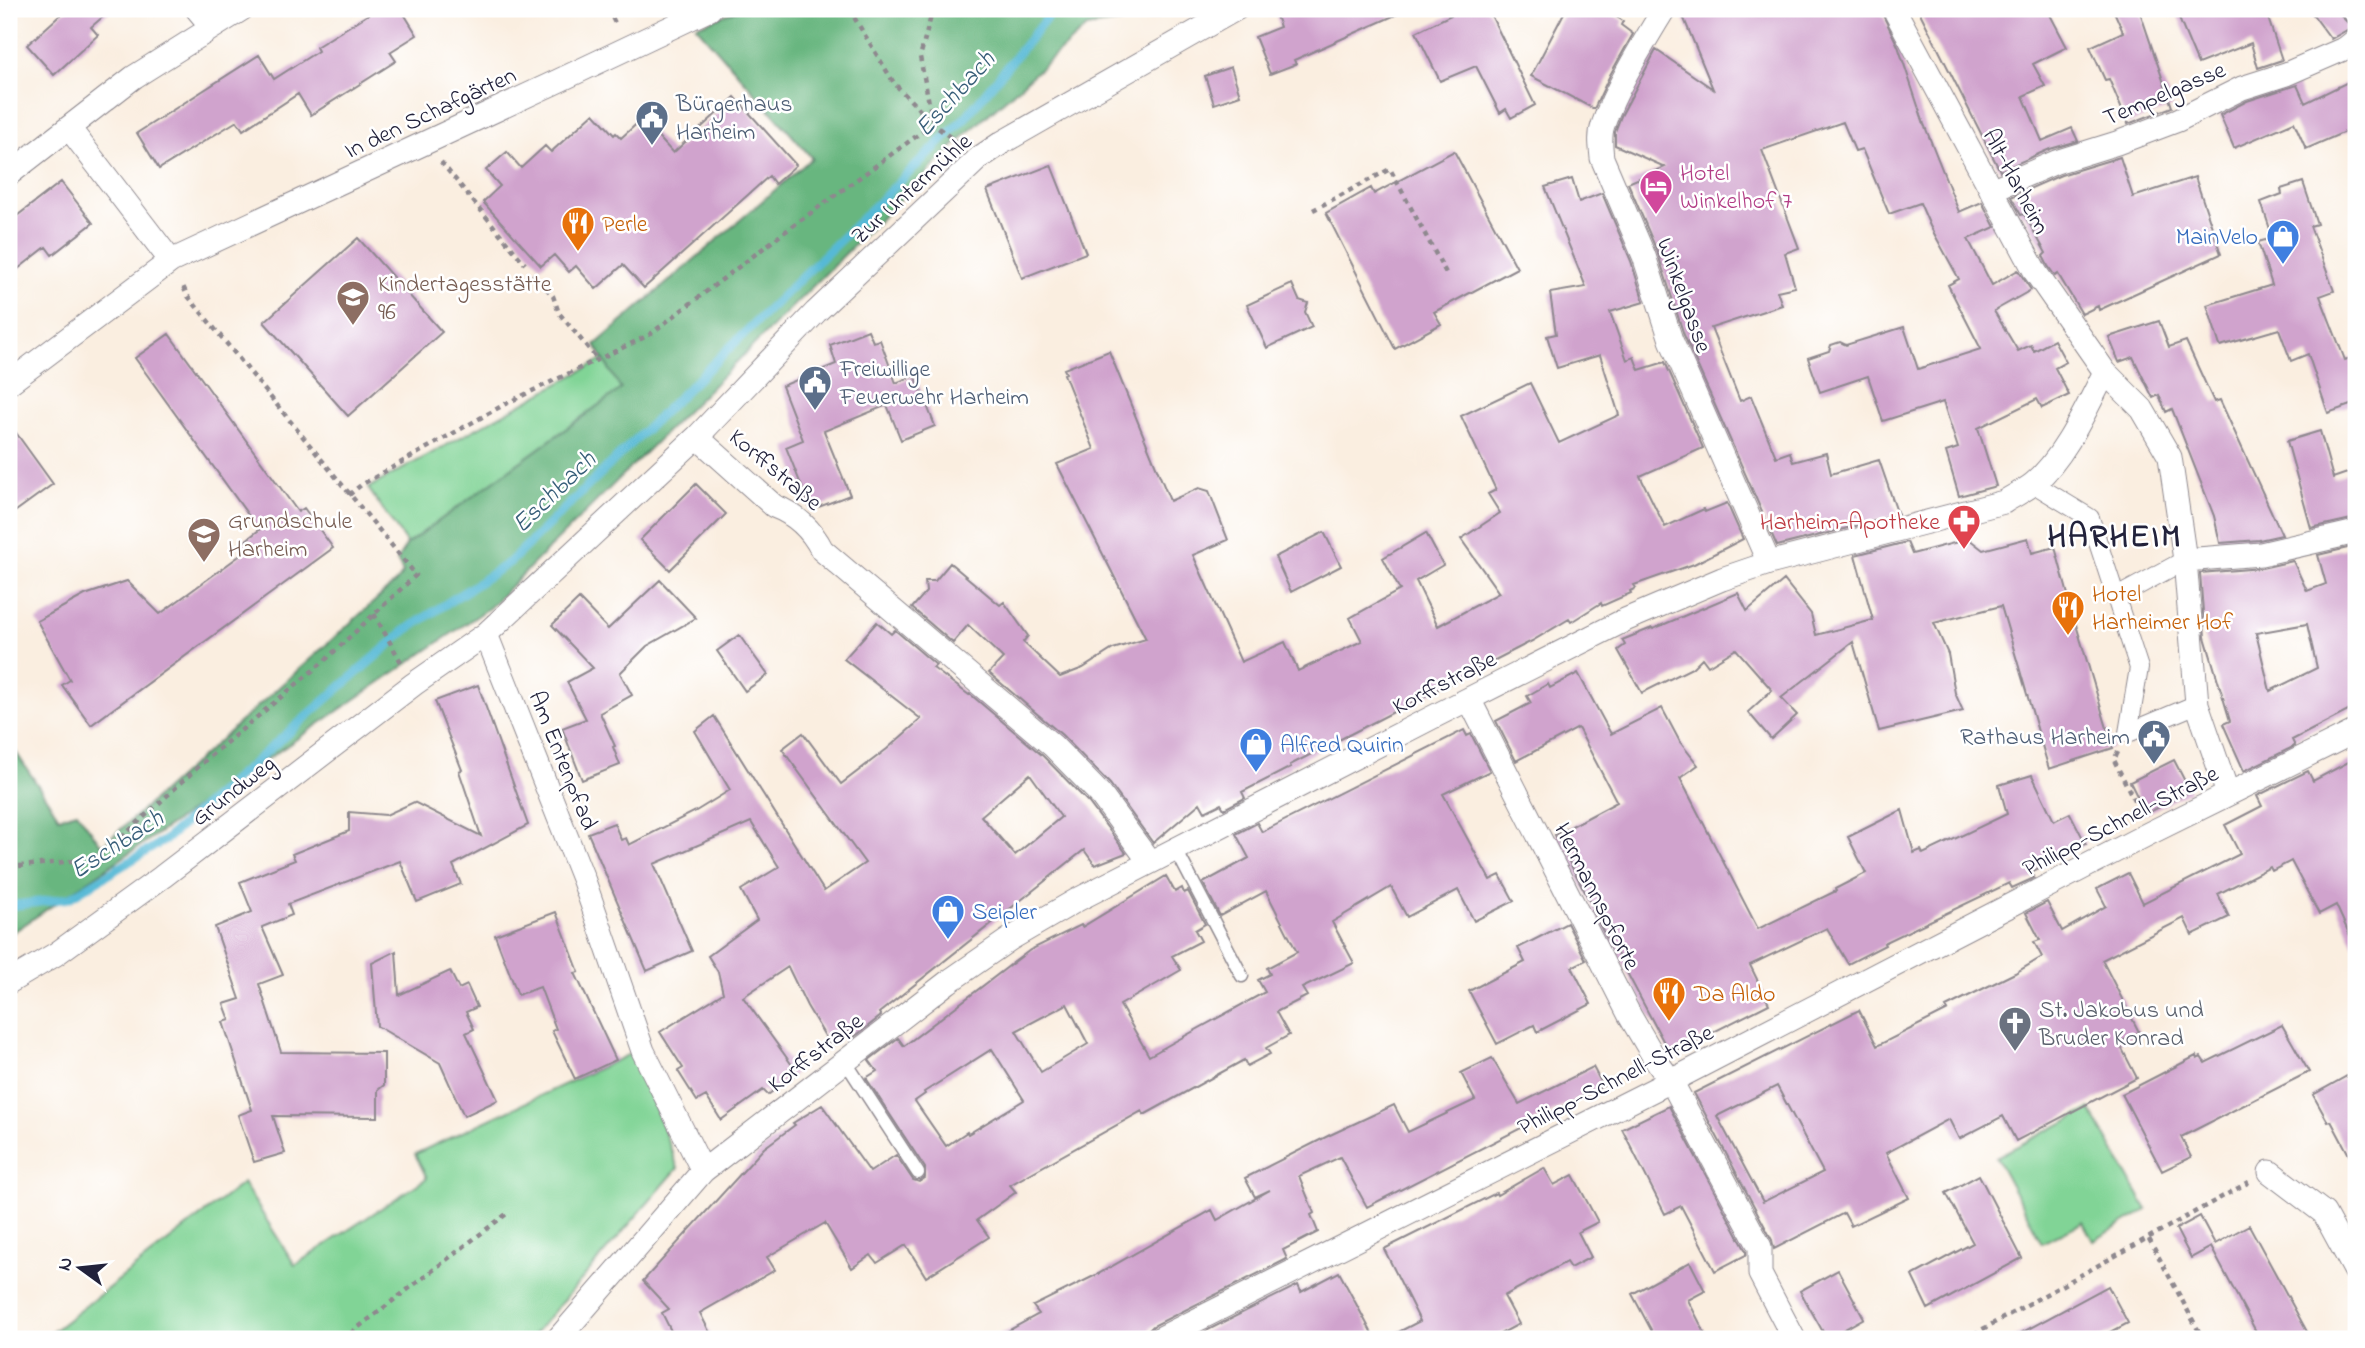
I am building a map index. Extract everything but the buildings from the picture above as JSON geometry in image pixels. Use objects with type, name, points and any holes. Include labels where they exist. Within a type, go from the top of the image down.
[{"type":"street","points":[[197,9],[212,27]]},
{"type":"street","points":[[9,174],[134,77],[242,9]]},
{"type":"street","name":"In den Schafgärten","points":[[9,383],[171,261],[710,9]]},
{"type":"street","name":"Zur Untermühle","points":[[697,437],[816,312],[979,158],[1236,9]]},
{"type":"street","name":"Winkelgasse","points":[[1664,9],[1634,59],[1602,126],[1602,158],[1644,256],[1671,340],[1769,563]]},
{"type":"street","name":"Alt-Harheim","points":[[1894,9],[2036,273],[2105,372],[2142,409],[2170,457],[2185,560],[2197,704],[2228,794]]},
{"type":"street","points":[[2353,9],[2356,13]]},
{"type":"street","name":"Tempelgasse","points":[[1992,190],[2056,162],[2178,120],[2242,88],[2286,74],[2346,48],[2356,40]]},
{"type":"street","points":[[69,128],[171,261]]},
{"type":"street","points":[[1769,563],[2004,502],[2034,484],[2055,459],[2077,428],[2105,372]]},
{"type":"street","points":[[486,634],[697,437]]},
{"type":"street","name":"Korffstraße","points":[[697,437],[774,506],[788,512],[815,536],[822,550],[1053,746],[1100,794],[1149,861]]},
{"type":"street","points":[[2034,484],[2090,518],[2139,668],[2128,733]]},
{"type":"street","points":[[2117,597],[2185,560],[2261,554],[2356,532]]},
{"type":"street","name":"Korffstraße","points":[[558,1339],[703,1171],[948,982],[1010,939],[1149,861],[1625,620],[1722,579],[1769,563]]},
{"type":"street","name":"Grundweg","points":[[9,982],[55,954],[162,877],[414,684],[486,634]]},
{"type":"street","name":"Am Entenpfad","points":[[486,634],[584,881],[643,1051],[703,1171]]},
{"type":"street","name":"Hermannspforte","points":[[1469,699],[1629,1016],[1671,1081],[1760,1247],[1760,1274],[1794,1339]]},
{"type":"street","points":[[2128,733],[2197,704]]},
{"type":"street","name":"Philipp-Schnell-Straße","points":[[1159,1339],[1671,1081],[2150,833],[2356,731]]},
{"type":"street","points":[[2270,1172],[2324,1213],[2356,1272]]},
{"type":"lane","points":[[1175,848],[1242,976]]},
{"type":"lane","points":[[845,1061],[918,1173]]},
{"type":"path","points":[[849,9],[894,83],[933,124]]},
{"type":"path","points":[[933,9],[920,57],[933,124]]},
{"type":"path","points":[[349,495],[361,485],[507,403],[649,335],[933,124]]},
{"type":"path","points":[[425,143],[525,264]]},
{"type":"path","points":[[1313,210],[1390,169],[1446,273]]},
{"type":"path","points":[[9,867],[85,860],[106,852],[209,757],[323,662],[416,575],[187,295],[171,261]]},
{"type":"path","points":[[533,273],[553,296],[559,313],[598,360]]},
{"type":"path","points":[[374,614],[414,684]]},
{"type":"path","points":[[2128,733],[2114,761],[2150,833]]},
{"type":"path","points":[[1965,1339],[2149,1239],[2220,1196],[2270,1172]]},
{"type":"path","points":[[343,1339],[509,1212]]},
{"type":"path","points":[[2149,1239],[2203,1339]]},
{"type":"green space","points":[[740,9],[1155,9],[1158,17],[1087,27],[964,136],[489,608],[9,935],[9,742],[59,817],[77,812],[102,846],[396,582],[403,573],[397,560],[407,544],[621,389],[595,345],[812,158],[696,26]]},
{"type":"green space","points":[[603,359],[621,389],[407,544],[368,488]]},
{"type":"green space","points":[[634,1052],[678,1168],[530,1339],[43,1339],[243,1183],[295,1265],[427,1178],[415,1154]]},
{"type":"green space","points":[[2090,1109],[2147,1210],[2093,1241],[2083,1222],[2042,1243],[1996,1157]]},
{"type":"waterway","name":"Eschbach","points":[[9,906],[69,898],[165,840],[406,630],[510,562],[965,118],[1054,9]]},
{"type":"place","name":"Bürgerhaus Harheim","points":[[652,147]]},
{"type":"place","name":"Hotel Winkelhof 7","points":[[1656,216]]},
{"type":"place","name":"Perle","points":[[578,253]]},
{"type":"place","name":"MainVelo","points":[[2283,266]]},
{"type":"place","name":"Kindertagesstätte 96","points":[[353,327]]},
{"type":"place","name":"Freiwillige Feuerwehr Harheim","points":[[815,412]]},
{"type":"place","name":"Harheim-Apotheke","points":[[1964,551]]},
{"type":"place","name":"Grundschule Harheim","points":[[204,564]]},
{"type":"place","name":"Hotel Harheimer Hof","points":[[2068,637]]},
{"type":"place","name":"Rathaus Harheim","points":[[2154,766]]},
{"type":"place","name":"Alfred Quirin","points":[[1256,774]]},
{"type":"place","name":"Seipler","points":[[948,941]]},
{"type":"place","name":"Da Aldo","points":[[1669,1023]]},
{"type":"place","name":"St. Jakobus und Bruder Konrad","points":[[2015,1053]]},
{"type":"district","name":"HARHEIM","points":[[2115,535]]}]
